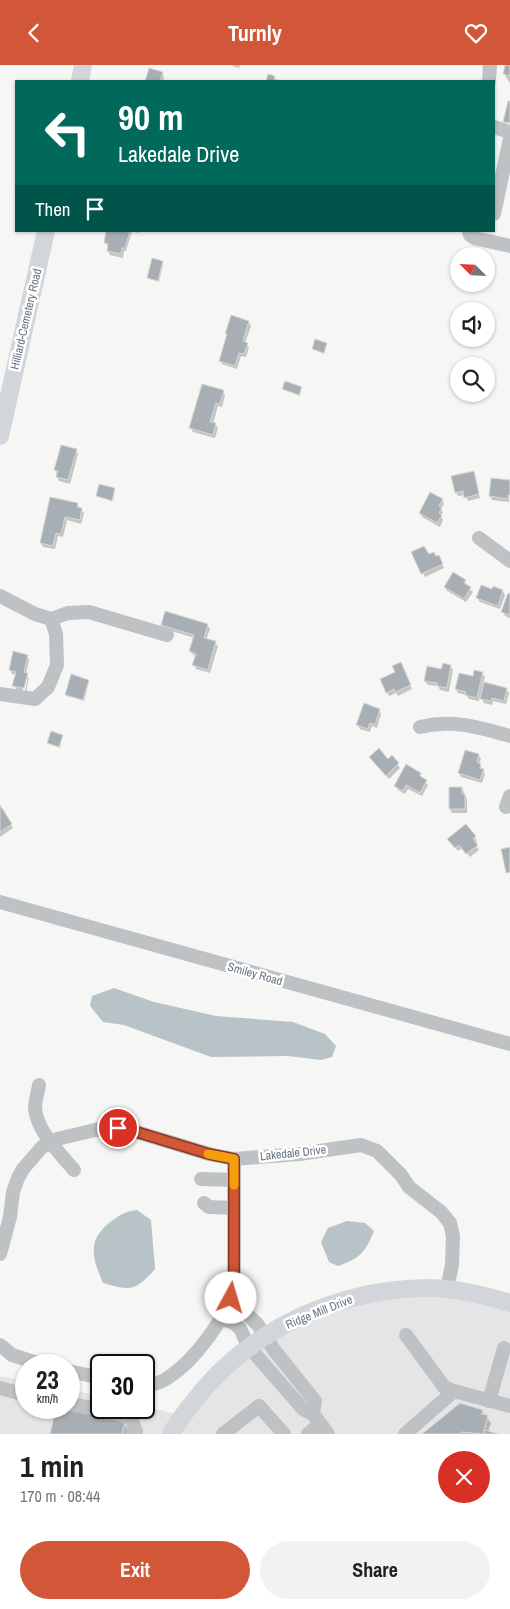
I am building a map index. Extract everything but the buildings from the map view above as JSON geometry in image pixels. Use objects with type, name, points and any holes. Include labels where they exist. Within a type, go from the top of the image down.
[{"type":"main road","points":[[80,80],[83,65]]},
{"type":"main road","name":"Hilliard-Cemetery Road","points":[[0,436],[46,232]]},
{"type":"main road","name":"Ridge Mill Drive","points":[[171,1434],[177,1423],[211,1380],[248,1347],[265,1335],[317,1309],[352,1297],[389,1291],[429,1288],[447,1289],[510,1303]]},
{"type":"street","points":[[495,127],[510,132]]},
{"type":"street","points":[[495,209],[510,138]]},
{"type":"street","points":[[469,232],[474,238],[489,236],[510,246]]},
{"type":"street","points":[[479,539],[510,561]]},
{"type":"street","points":[[0,596],[36,614],[51,619],[68,613],[89,612],[166,635]]},
{"type":"street","points":[[0,694],[35,699],[48,687],[57,665],[56,634],[51,619]]},
{"type":"street","points":[[420,727],[433,724],[459,723],[477,726],[510,736]]},
{"type":"street","name":"Smiley Road","points":[[0,903],[510,1044]]},
{"type":"street","points":[[39,1085],[35,1109],[46,1135],[74,1170]]},
{"type":"street","name":"Lakedale Drive","points":[[0,1254],[18,1178],[30,1160],[42,1147],[51,1141],[95,1130],[118,1128],[209,1154],[234,1159],[299,1154],[361,1145],[377,1151],[401,1175],[409,1187],[441,1212],[450,1223],[453,1236],[453,1255],[447,1289]]},
{"type":"street","points":[[155,1384],[170,1377],[200,1347],[221,1319],[231,1298],[234,1288],[234,1159]]},
{"type":"street","points":[[201,1179],[234,1180]]},
{"type":"street","points":[[206,1208],[234,1208]]},
{"type":"street","points":[[231,1298],[250,1316],[274,1350],[315,1401],[321,1424]]},
{"type":"street","points":[[240,1328],[250,1316]]},
{"type":"street","points":[[221,1319],[232,1322],[240,1328],[248,1347],[303,1409],[321,1424]]},
{"type":"street","points":[[406,1335],[445,1388],[510,1406]]},
{"type":"street","points":[[0,1345],[15,1356]]},
{"type":"street","points":[[489,1401],[504,1348]]},
{"type":"street","points":[[0,1389],[15,1392]]},
{"type":"street","points":[[405,1434],[454,1391]]},
{"type":"street","points":[[80,1406],[109,1411],[131,1418],[136,1431],[134,1434]]},
{"type":"street","points":[[223,1434],[260,1406],[278,1432]]},
{"type":"street","points":[[308,1434],[321,1424]]},
{"type":"shaded area","points":[[114,988],[154,1002],[216,1016],[293,1022],[325,1034],[336,1046],[332,1057],[321,1060],[288,1056],[211,1057],[124,1025],[103,1022],[90,1006],[92,996]]},
{"type":"shaded area","points":[[137,1210],[151,1220],[155,1269],[143,1282],[132,1287],[126,1288],[103,1283],[94,1258],[94,1244],[97,1237],[116,1218]]},
{"type":"shaded area","points":[[347,1221],[365,1223],[374,1231],[365,1249],[357,1257],[338,1266],[329,1262],[321,1242],[328,1228]]},
{"type":"shaded area","points":[[380,1292],[510,1303],[510,1434],[0,1434],[0,1376],[15,1379],[15,1419],[80,1419],[80,1392],[90,1394],[90,1419],[155,1419],[155,1409],[180,1415],[246,1349]]},
{"type":"slow traffic","points":[[208,1154],[234,1159],[234,1185]]},
{"type":"route","points":[[118,1128],[209,1154],[234,1159],[234,1288],[231,1298]]}]
